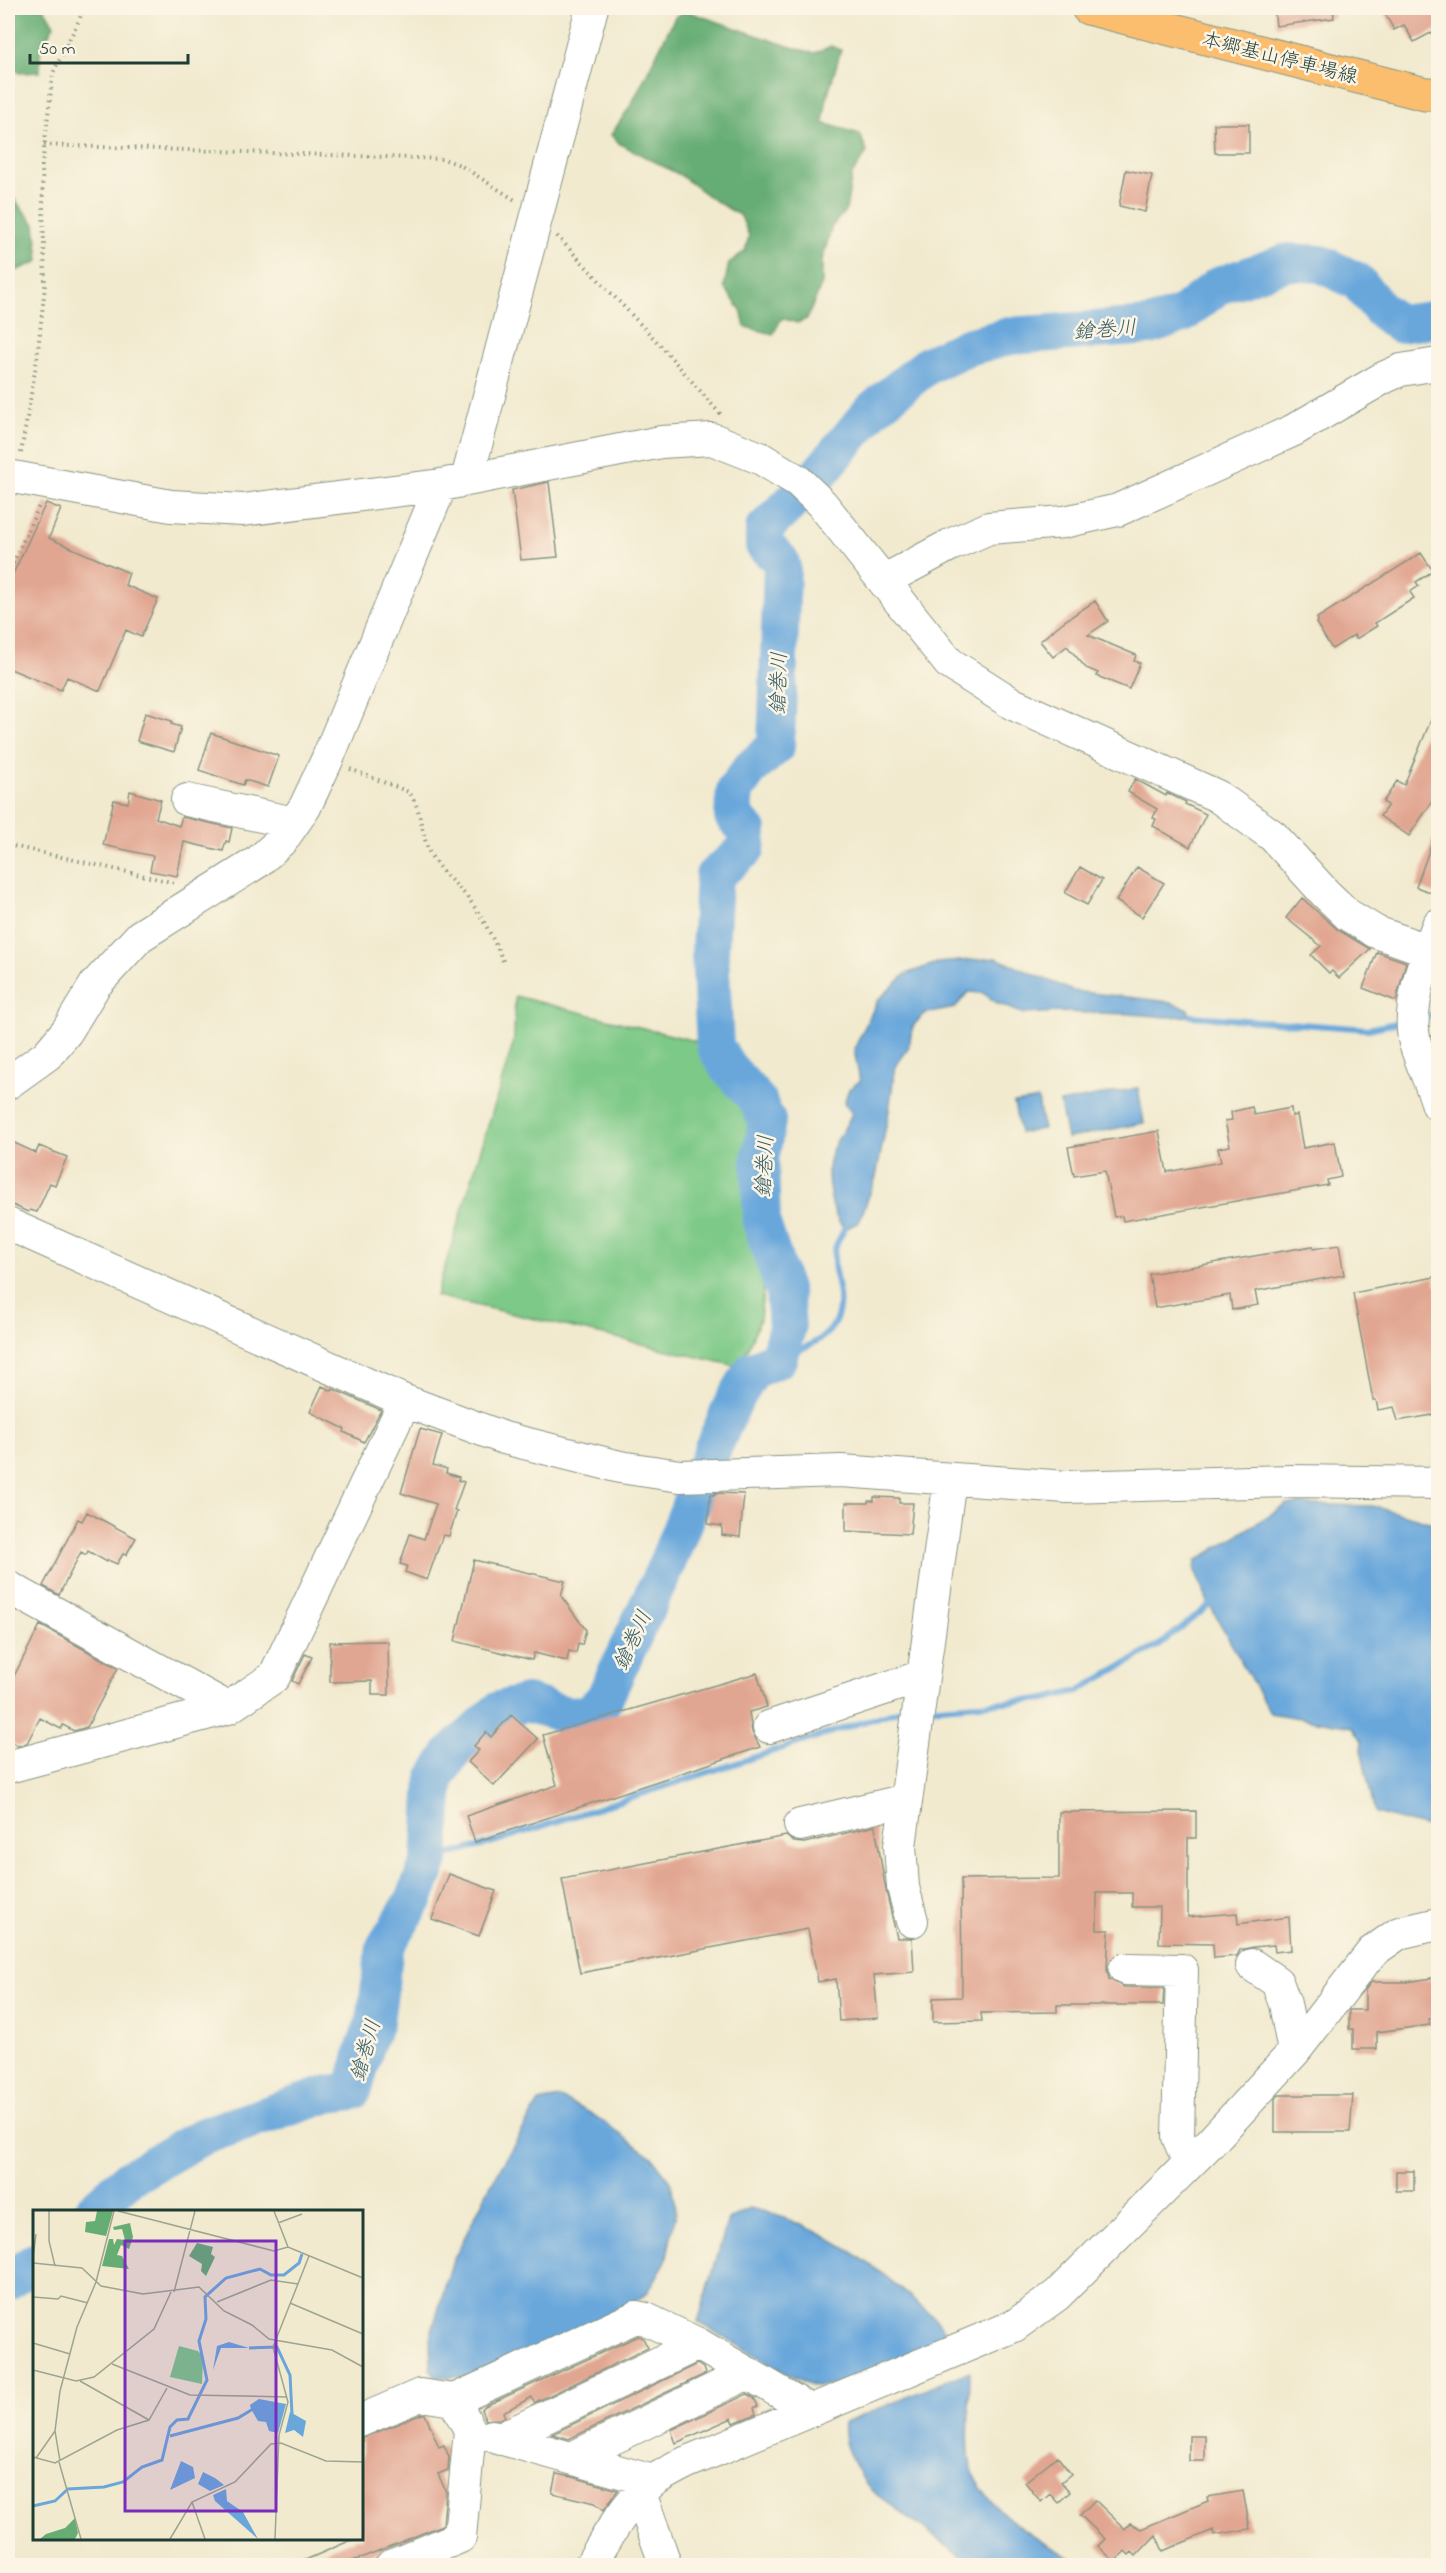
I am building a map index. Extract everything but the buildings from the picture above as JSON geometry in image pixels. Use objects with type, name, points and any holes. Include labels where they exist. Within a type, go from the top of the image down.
[{"type":"main road","name":"本郷基山停車場線","points":[[1088,8],[1425,94],[1438,94]]},
{"type":"street","points":[[8,1083],[47,1055],[67,1031],[95,985],[140,936],[259,861],[282,840],[305,807],[454,482],[537,215],[592,8]]},
{"type":"street","points":[[885,580],[950,545],[989,528],[1064,522],[1118,510],[1294,430],[1383,378],[1401,370],[1438,364]]},
{"type":"street","points":[[12,477],[171,506],[243,510],[454,482],[661,442],[712,439],[760,458],[798,481],[822,504],[949,663],[1013,704],[1217,796],[1273,836],[1348,915],[1376,932],[1435,944],[1413,1013],[1415,1042],[1438,1105]]},
{"type":"street","points":[[187,800],[294,823]]},
{"type":"street","points":[[8,1224],[405,1401],[504,1438],[567,1456],[640,1470],[680,1476],[841,1471],[1067,1487],[1291,1482],[1438,1483]]},
{"type":"street","points":[[8,1767],[228,1708],[274,1677],[405,1401]]},
{"type":"street","points":[[912,1921],[903,1887],[900,1846],[950,1479]]},
{"type":"street","points":[[8,1587],[228,1708]]},
{"type":"street","points":[[769,1728],[923,1676]]},
{"type":"street","points":[[800,1825],[906,1800]]},
{"type":"street","points":[[590,2565],[609,2533],[647,2487],[685,2463],[1014,2326],[1057,2295],[1189,2163],[1294,2052],[1372,1952],[1399,1933],[1438,1924]]},
{"type":"street","points":[[1252,1965],[1277,1982],[1285,2004],[1294,2052]]},
{"type":"street","points":[[1125,1969],[1182,1970],[1178,2137],[1189,2163]]},
{"type":"street","points":[[363,2420],[420,2395],[454,2400],[636,2318],[646,2319],[698,2344],[810,2410]]},
{"type":"street","points":[[500,2439],[698,2344]]},
{"type":"street","points":[[572,2458],[748,2373]]},
{"type":"street","points":[[391,2565],[460,2537],[470,2430],[454,2400]]},
{"type":"street","points":[[470,2430],[572,2458],[647,2487]]},
{"type":"street","points":[[647,2487],[666,2565]]},
{"type":"path","points":[[12,477],[37,358],[45,286],[42,166],[53,73],[80,18],[82,8]]},
{"type":"path","points":[[44,145],[443,159],[460,165],[537,215],[662,347],[721,414],[731,446]]},
{"type":"path","points":[[8,574],[50,484]]},
{"type":"path","points":[[327,760],[409,792],[415,800],[430,854],[447,878],[470,900],[504,963]]},
{"type":"path","points":[[8,844],[210,890]]},
{"type":"green space","points":[[8,8],[44,8],[54,25],[40,51],[40,72],[20,73],[8,65]]},
{"type":"green space","points":[[686,11],[791,47],[815,53],[831,46],[841,50],[827,97],[823,123],[860,134],[867,152],[852,174],[846,210],[832,226],[822,260],[822,283],[807,319],[797,323],[782,318],[773,334],[745,327],[741,310],[724,287],[729,263],[745,251],[749,236],[741,216],[680,175],[620,144],[611,135],[631,105],[675,17]]},
{"type":"green space","points":[[8,192],[35,224],[39,261],[8,274]]},
{"type":"green space","points":[[515,996],[703,1043],[720,1070],[748,1106],[756,1131],[749,1184],[765,1275],[760,1319],[740,1367],[436,1296],[514,1041]]},
{"type":"water","points":[[996,958],[1073,991],[1163,1001],[1187,1008],[1191,1016],[1058,1012],[1024,1014],[997,1003],[983,993],[968,992],[955,1008],[924,1014],[913,1026],[908,1049],[895,1067],[876,1177],[859,1222],[845,1229],[833,1207],[828,1178],[829,1161],[833,1148],[852,1113],[844,1103],[849,1089],[860,1081],[854,1049],[878,1000],[906,974],[937,963]]},
{"type":"water","points":[[1138,1088],[1144,1123],[1067,1138],[1060,1103]]},
{"type":"water","points":[[1038,1099],[1043,1129],[1020,1133],[1014,1103]]},
{"type":"water","points":[[1287,1504],[1372,1506],[1438,1524],[1438,1830],[1375,1813],[1361,1750],[1362,1741],[1353,1727],[1270,1713],[1208,1602],[1195,1571],[1196,1561]]},
{"type":"water","points":[[560,2098],[592,2114],[652,2157],[671,2182],[676,2213],[666,2261],[648,2292],[623,2310],[472,2377],[436,2377],[431,2368],[430,2338],[452,2263],[489,2188],[539,2102]]},
{"type":"water","points":[[750,2208],[804,2226],[851,2251],[873,2266],[937,2320],[944,2329],[945,2343],[841,2385],[815,2386],[787,2374],[698,2322],[728,2220]]},
{"type":"water","points":[[970,2371],[968,2423],[969,2454],[973,2473],[996,2506],[1012,2521],[1083,2565],[973,2565],[873,2492],[856,2469],[845,2441],[844,2423]]},
{"type":"waterway","name":"鎗巻川","points":[[93,2210],[129,2178],[203,2136],[329,2094],[353,2091],[375,2021],[385,1947],[414,1900],[430,1860],[435,1779],[451,1754],[499,1710],[527,1703],[567,1715],[589,1714],[604,1699],[666,1566],[734,1401],[753,1370],[778,1359],[787,1328],[784,1290],[762,1224],[760,1160],[767,1121],[757,1100],[727,1066],[715,1046],[710,953],[714,876],[746,849],[748,831],[733,816],[735,790],[751,768],[776,746],[782,567],[780,560],[764,545],[764,529],[813,481],[872,410],[928,365],[967,347],[1010,336],[1150,326],[1183,314],[1218,286],[1288,262],[1321,264],[1357,281],[1381,310],[1399,324],[1438,319]]},
{"type":"waterway","points":[[1421,1018],[1438,1014]]},
{"type":"waterway","points":[[1191,1016],[1368,1029],[1405,1021]]},
{"type":"waterway","points":[[778,1359],[822,1338],[836,1321],[839,1295],[834,1253],[846,1222]]},
{"type":"waterway","points":[[927,1708],[1045,1699],[1078,1691],[1159,1645],[1215,1601]]},
{"type":"waterway","points":[[430,1860],[484,1845],[900,1710],[911,1709]]},
{"type":"waterway","name":"鎗巻川","points":[[8,2282],[33,2263]]}]
